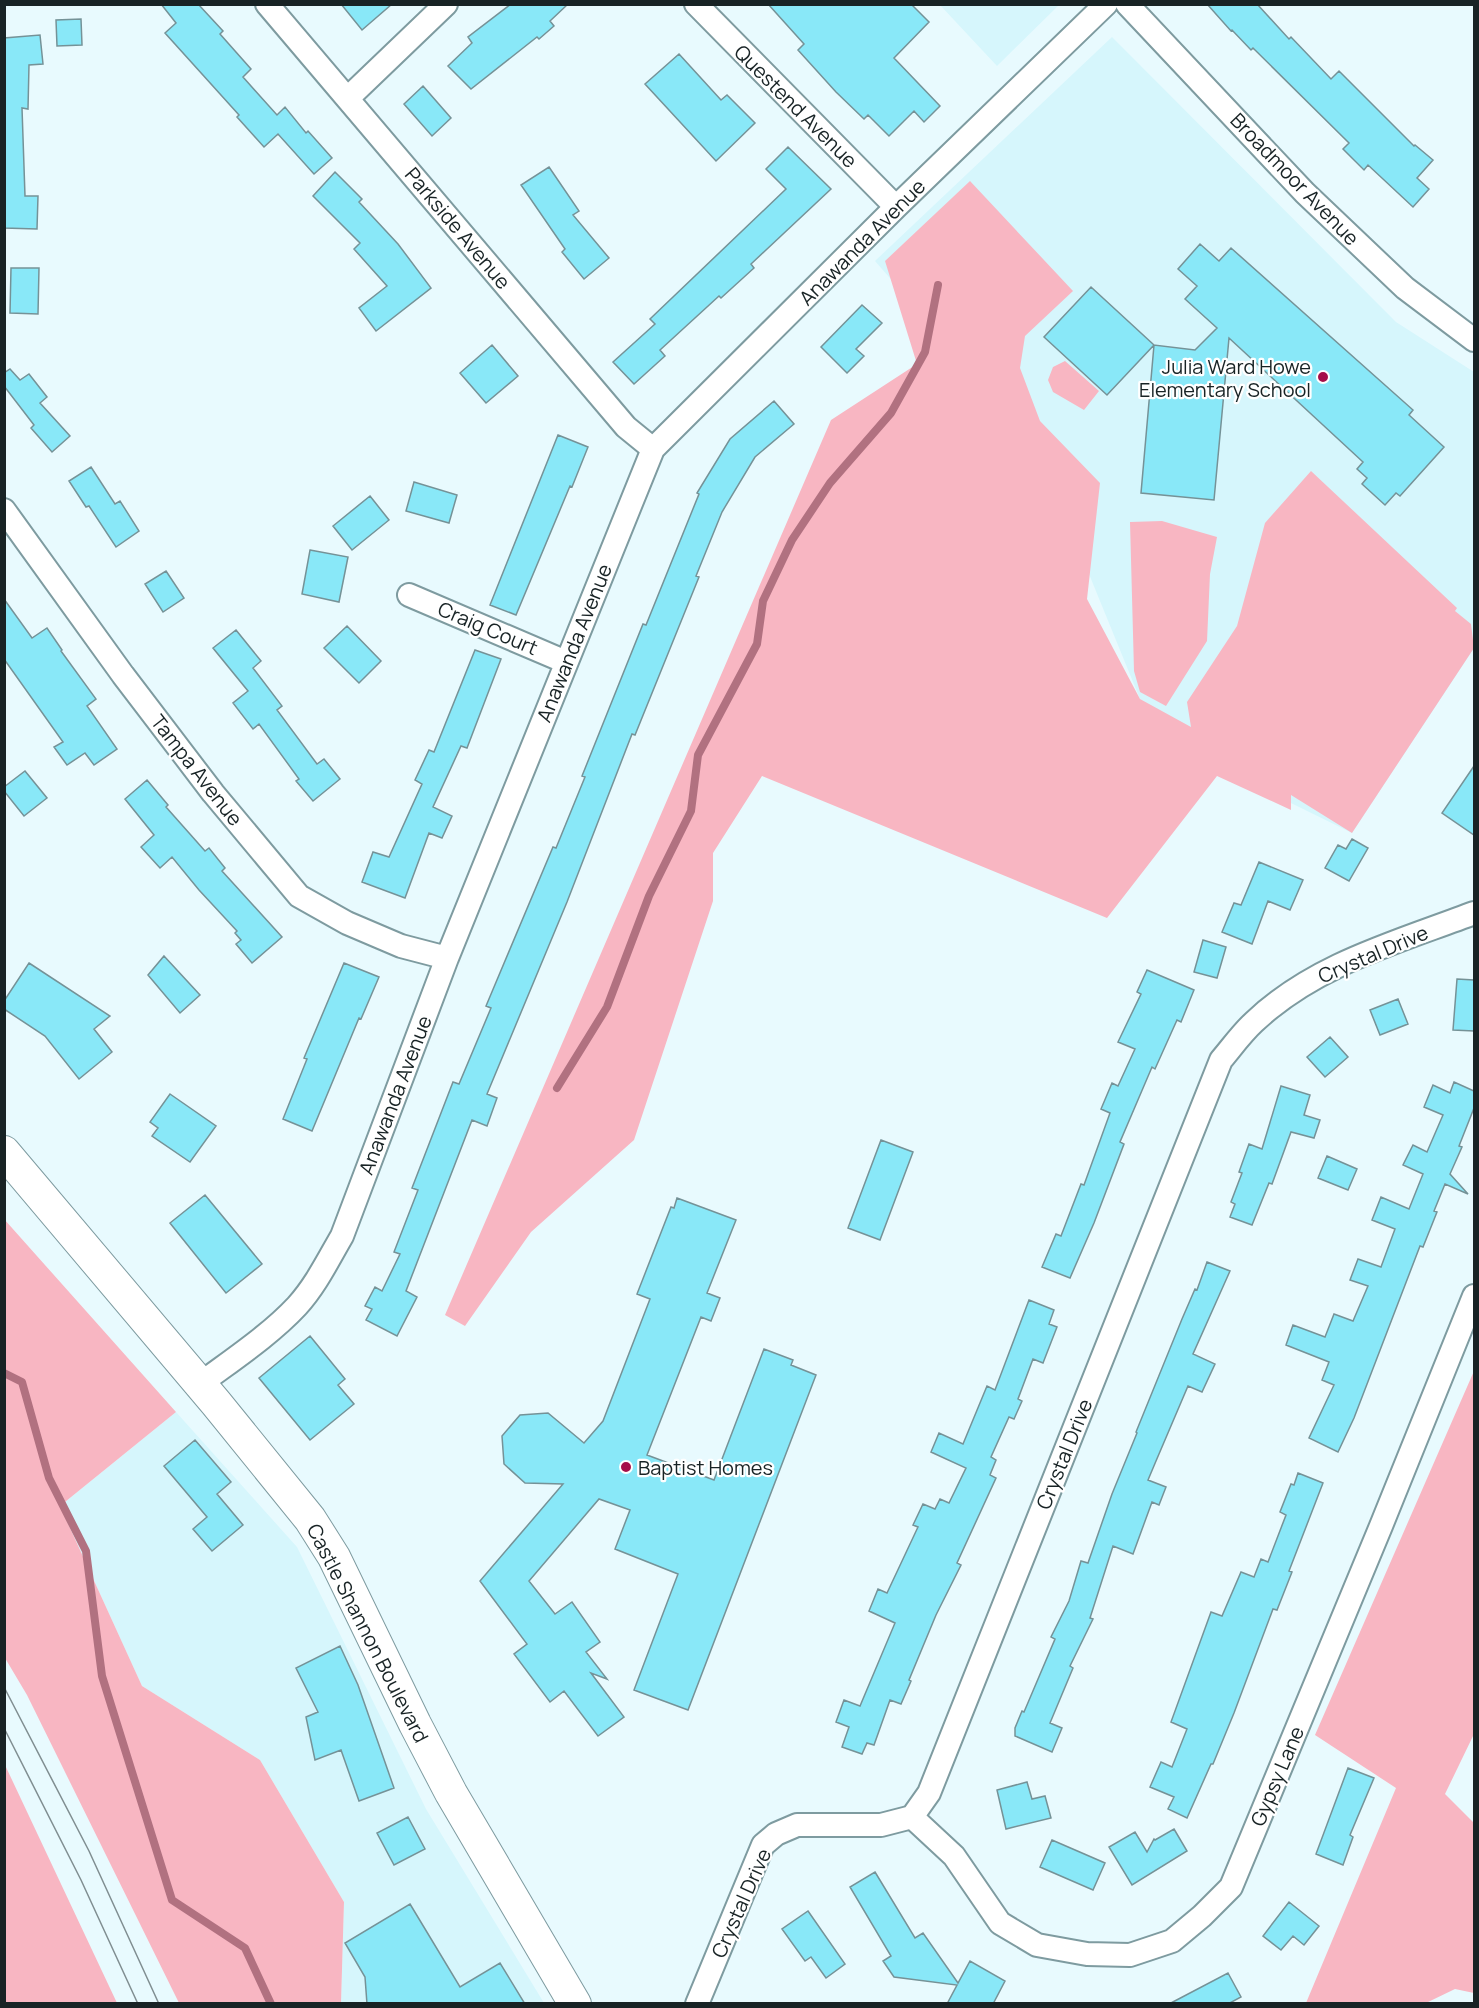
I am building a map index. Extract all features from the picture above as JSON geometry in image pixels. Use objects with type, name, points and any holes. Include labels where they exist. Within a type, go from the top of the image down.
[{"type":"street","name":"Parkside Avenue","points":[[267,4],[626,427],[653,448]]},
{"type":"street","points":[[348,98],[446,4]]},
{"type":"street","name":"Questend Avenue","points":[[696,4],[896,207]]},
{"type":"street","name":"Anawanda Avenue","points":[[200,1384],[288,1315],[319,1278],[342,1236],[447,958],[653,448],[896,207],[1106,4]]},
{"type":"street","name":"Broadmoor Avenue","points":[[1127,4],[1305,193],[1405,288],[1474,340]]},
{"type":"street","name":"Tampa Avenue","points":[[4,510],[123,675],[206,784],[299,896],[347,923],[401,946],[447,958]]},
{"type":"street","name":"Craig Court","points":[[409,595],[566,662]]},
{"type":"street","name":"Crystal Drive","points":[[697,2004],[763,1845],[776,1834],[797,1825],[882,1825],[912,1817],[929,1793],[1221,1060],[1253,1022],[1299,986],[1348,960],[1474,913]]},
{"type":"street","name":"Castle Shannon Boulevard","points":[[4,1152],[200,1384],[310,1519],[334,1557],[451,1793],[575,2004]]},
{"type":"street","name":"Gypsy Lane","points":[[912,1817],[954,1856],[1000,1923],[1037,1945],[1087,1954],[1130,1955],[1172,1941],[1202,1916],[1231,1887],[1377,1537],[1474,1296]]},
{"type":"shaded area","points":[[940,5],[1059,5],[997,66]]},
{"type":"shaded area","points":[[1112,37],[1396,322],[1474,372],[1474,648],[1352,833],[1248,782],[1140,699],[1060,503],[971,371],[875,261]]},
{"type":"shaded area","points":[[970,181],[1073,291],[1025,336],[1020,368],[1040,421],[1100,483],[1087,599],[1140,699],[1191,727],[1187,702],[1237,626],[1265,523],[1311,471],[1457,608],[1455,611],[1471,624],[1474,648],[1352,833],[1291,795],[1291,810],[1217,776],[1107,918],[762,776],[713,853],[713,901],[634,1140],[531,1232],[465,1326],[445,1315],[831,420],[917,364],[885,261]]},
{"type":"shaded area","points":[[1065,361],[1099,391],[1084,410],[1053,392],[1048,380],[1053,367]]},
{"type":"shaded area","points":[[1162,521],[1217,537],[1210,574],[1207,641],[1166,706],[1140,692],[1134,671],[1130,522]]},
{"type":"shaded area","points":[[4,1219],[176,1412],[60,1506],[142,1686],[260,1760],[344,1902],[341,2003],[179,2003],[27,1695],[5,1658]]},
{"type":"shaded area","points":[[1474,1371],[1474,1734],[1445,1794],[1474,1823],[1474,1993],[1455,1989],[1426,2003],[1306,2003],[1396,1788],[1315,1735]]},
{"type":"shaded area","points":[[176,1412],[297,1547],[426,1809],[544,2003],[341,2003],[344,1902],[260,1760],[142,1686],[60,1506]]},
{"type":"shaded area","points":[[5,1765],[117,2003],[5,2003]]},
{"type":"building","points":[[161,4],[198,4],[223,31],[220,34],[251,69],[243,77],[277,115],[285,107],[306,133],[308,131],[332,158],[314,174],[278,134],[264,147],[237,117],[239,115],[165,33],[176,23]]},
{"type":"building","points":[[341,4],[392,4],[362,30]]},
{"type":"building","points":[[511,4],[568,4],[550,21],[554,26],[471,89],[448,66],[472,43],[468,37]]},
{"type":"building","points":[[768,4],[911,4],[929,22],[894,58],[940,106],[924,122],[914,111],[889,136],[868,115],[864,119],[836,92],[798,50],[804,44]]},
{"type":"building","points":[[1207,4],[1257,4],[1289,39],[1291,37],[1331,79],[1339,71],[1414,146],[1433,160],[1417,178],[1429,189],[1413,207],[1368,165],[1364,170],[1343,149],[1349,143],[1253,48],[1251,50],[1231,31]]},
{"type":"building","points":[[81,19],[82,45],[57,46],[56,20]]},
{"type":"building","points":[[40,35],[43,64],[29,65],[28,109],[22,108],[25,196],[38,196],[37,229],[4,228],[4,38]]},
{"type":"building","points":[[679,54],[721,100],[727,95],[755,123],[716,161],[645,84]]},
{"type":"building","points":[[423,86],[451,118],[432,136],[404,104]]},
{"type":"building","points":[[788,147],[831,189],[751,264],[754,268],[721,298],[719,296],[660,350],[665,356],[634,384],[613,362],[655,324],[650,319],[786,189],[766,169]]},
{"type":"building","points":[[549,167],[579,211],[573,215],[609,258],[584,279],[562,252],[565,249],[521,185]]},
{"type":"building","points":[[335,172],[362,199],[359,202],[398,244],[431,288],[376,331],[359,308],[387,286],[354,249],[360,243],[313,196]]},
{"type":"building","name":"Julia Ward Howe Elementary School","points":[[1200,244],[1219,261],[1231,248],[1413,410],[1409,415],[1444,447],[1400,496],[1396,493],[1385,505],[1362,484],[1367,478],[1357,469],[1363,462],[1229,338],[1214,500],[1141,493],[1154,345],[1195,350],[1217,328],[1185,299],[1197,286],[1178,269]]},
{"type":"building","points":[[11,268],[39,268],[38,314],[10,313]]},
{"type":"building","points":[[1091,287],[1154,345],[1107,395],[1044,337]]},
{"type":"building","points":[[862,305],[882,323],[856,349],[864,356],[847,373],[821,347]]},
{"type":"building","points":[[492,345],[518,376],[486,403],[460,373]]},
{"type":"building","points":[[10,369],[20,380],[29,374],[47,397],[40,403],[70,436],[52,452],[31,428],[34,425],[4,386],[4,373]]},
{"type":"building","points":[[774,401],[794,424],[755,457],[722,512],[696,576],[699,577],[635,735],[632,734],[567,902],[487,1094],[497,1098],[487,1126],[472,1120],[406,1291],[417,1297],[397,1336],[366,1320],[372,1309],[365,1306],[375,1287],[382,1291],[400,1254],[394,1252],[418,1190],[412,1188],[453,1082],[459,1084],[491,1008],[486,1006],[553,847],[556,848],[585,777],[582,776],[643,624],[646,625],[699,494],[697,493],[730,439]]},
{"type":"building","points":[[558,435],[588,447],[516,615],[490,605]]},
{"type":"building","points":[[91,467],[115,504],[120,501],[139,531],[116,547],[69,481]]},
{"type":"building","points":[[414,482],[457,495],[449,523],[406,511]]},
{"type":"building","points":[[370,496],[389,520],[352,550],[333,526]]},
{"type":"building","points":[[310,550],[348,557],[339,602],[302,594]]},
{"type":"building","points":[[166,571],[184,598],[163,612],[145,584]]},
{"type":"building","points":[[4,599],[32,638],[47,628],[96,699],[87,706],[117,749],[94,765],[85,753],[67,765],[54,747],[63,742],[4,659]]},
{"type":"building","points":[[347,626],[381,661],[359,683],[324,648]]},
{"type":"building","points":[[236,630],[261,661],[253,668],[282,706],[277,710],[317,764],[324,759],[340,779],[313,801],[296,781],[299,779],[259,724],[253,729],[233,703],[248,691],[213,648]]},
{"type":"building","points":[[475,650],[501,659],[467,748],[461,746],[433,807],[452,816],[442,838],[429,833],[405,898],[362,882],[373,852],[389,857],[422,784],[415,780],[429,750],[434,752]]},
{"type":"building","points":[[1474,766],[1474,835],[1442,813]]},
{"type":"building","points":[[25,771],[47,798],[24,816],[4,791],[4,787]]},
{"type":"building","points":[[147,780],[168,805],[166,807],[205,851],[209,848],[225,868],[222,871],[282,937],[252,963],[236,944],[241,940],[235,933],[237,931],[172,857],[160,868],[141,847],[154,835],[125,799]]},
{"type":"building","points":[[1352,839],[1368,848],[1349,881],[1325,868],[1338,845],[1346,849]]},
{"type":"building","points":[[1259,862],[1303,880],[1290,910],[1268,901],[1252,944],[1222,932],[1234,903],[1241,905]]},
{"type":"building","points":[[1203,940],[1226,947],[1217,978],[1194,972]]},
{"type":"building","points":[[164,956],[200,995],[180,1013],[148,975]]},
{"type":"building","points":[[29,963],[110,1016],[94,1029],[112,1052],[79,1079],[45,1036],[4,1009],[4,1001]]},
{"type":"building","points":[[344,963],[379,977],[361,1019],[359,1018],[312,1131],[283,1119],[307,1059],[304,1058]]},
{"type":"building","points":[[1147,970],[1194,990],[1181,1022],[1177,1020],[1155,1069],[1152,1067],[1120,1142],[1124,1144],[1070,1278],[1042,1267],[1056,1234],[1061,1236],[1081,1184],[1084,1185],[1110,1113],[1101,1109],[1112,1083],[1118,1086],[1135,1049],[1118,1042],[1141,994],[1137,992]]},
{"type":"building","points":[[1457,979],[1474,980],[1474,1031],[1453,1030]]},
{"type":"building","points":[[1398,999],[1408,1024],[1380,1035],[1370,1010]]},
{"type":"building","points":[[1330,1037],[1348,1057],[1325,1077],[1307,1057]]},
{"type":"building","points":[[1454,1082],[1474,1091],[1474,1108],[1459,1146],[1462,1147],[1450,1174],[1468,1194],[1445,1184],[1434,1211],[1437,1212],[1423,1247],[1420,1246],[1354,1418],[1338,1452],[1309,1438],[1334,1385],[1322,1380],[1329,1362],[1286,1345],[1293,1325],[1325,1337],[1334,1314],[1353,1321],[1368,1286],[1350,1280],[1358,1259],[1381,1267],[1395,1229],[1372,1220],[1381,1197],[1409,1209],[1423,1174],[1403,1165],[1413,1145],[1427,1152],[1443,1115],[1424,1107],[1433,1085],[1450,1093]]},
{"type":"building","points":[[1281,1086],[1310,1095],[1304,1115],[1320,1120],[1314,1138],[1291,1132],[1272,1184],[1269,1183],[1252,1225],[1230,1217],[1235,1204],[1231,1202],[1242,1173],[1239,1172],[1249,1144],[1262,1149]]},
{"type":"building","points":[[170,1094],[216,1126],[190,1162],[152,1136],[158,1128],[150,1122]]},
{"type":"building","points":[[881,1140],[913,1152],[880,1240],[848,1228]]},
{"type":"building","points":[[1327,1156],[1357,1169],[1348,1190],[1318,1178]]},
{"type":"building","points":[[205,1195],[262,1264],[226,1293],[170,1223]]},
{"type":"building","name":"Baptist Homes","points":[[677,1198],[736,1220],[707,1293],[720,1298],[711,1321],[701,1317],[647,1455],[714,1480],[764,1349],[793,1360],[791,1365],[816,1375],[688,1710],[634,1690],[678,1574],[615,1549],[630,1510],[599,1499],[529,1581],[555,1614],[572,1602],[600,1642],[586,1652],[607,1679],[591,1673],[624,1717],[598,1736],[564,1691],[550,1702],[514,1654],[527,1644],[480,1581],[563,1484],[525,1483],[504,1464],[502,1436],[520,1415],[548,1413],[584,1443],[603,1421],[650,1299],[637,1294],[671,1207],[674,1208]]},
{"type":"building","points":[[1207,1262],[1230,1271],[1193,1354],[1215,1364],[1202,1392],[1188,1386],[1148,1480],[1166,1487],[1159,1505],[1152,1502],[1133,1554],[1113,1546],[1090,1618],[1093,1619],[1070,1666],[1073,1668],[1050,1723],[1062,1728],[1052,1752],[1015,1736],[1015,1728],[1055,1639],[1051,1637],[1069,1601],[1081,1561],[1088,1563],[1136,1432]]},
{"type":"building","points":[[1029,1300],[1054,1310],[1049,1324],[1057,1327],[1043,1363],[1033,1359],[1018,1399],[1022,1401],[1014,1419],[1009,1417],[991,1457],[996,1460],[990,1475],[996,1478],[957,1563],[961,1565],[936,1615],[901,1704],[890,1700],[874,1745],[867,1743],[862,1754],[842,1747],[849,1727],[836,1722],[844,1700],[860,1706],[895,1623],[869,1611],[878,1589],[887,1593],[918,1527],[913,1525],[923,1504],[935,1509],[940,1499],[949,1503],[966,1468],[931,1452],[939,1433],[963,1444],[987,1386],[995,1390]]},
{"type":"building","points":[[310,1336],[345,1379],[338,1385],[354,1404],[310,1440],[259,1378]]},
{"type":"building","points":[[195,1440],[231,1482],[217,1494],[243,1525],[212,1551],[193,1529],[207,1517],[164,1466]]},
{"type":"building","points":[[1298,1473],[1323,1483],[1289,1571],[1292,1572],[1277,1610],[1273,1609],[1234,1713],[1187,1818],[1168,1809],[1174,1797],[1150,1787],[1161,1762],[1172,1767],[1187,1729],[1171,1722],[1211,1612],[1222,1616],[1241,1572],[1254,1577],[1261,1559],[1268,1562],[1286,1515],[1280,1512]]},
{"type":"building","points":[[340,1646],[358,1685],[394,1788],[359,1801],[341,1750],[315,1760],[306,1717],[318,1712],[296,1668]]},
{"type":"building","points":[[1348,1768],[1374,1778],[1350,1835],[1353,1837],[1343,1865],[1316,1854]]},
{"type":"building","points":[[1027,1782],[1032,1799],[1045,1796],[1051,1818],[1006,1829],[997,1790]]},
{"type":"building","points":[[408,1817],[425,1849],[394,1865],[377,1833]]},
{"type":"building","points":[[1174,1829],[1187,1851],[1132,1885],[1109,1847],[1135,1832],[1147,1852],[1154,1839]]},
{"type":"building","points":[[1052,1840],[1105,1863],[1093,1890],[1040,1867]]},
{"type":"building","points":[[875,1872],[915,1938],[923,1933],[958,1983],[970,1961],[1005,1981],[993,2004],[947,2004],[957,1985],[894,1977],[883,1961],[891,1956],[850,1887]]},
{"type":"building","points":[[1289,1902],[1319,1926],[1304,1945],[1293,1936],[1281,1950],[1263,1936]]},
{"type":"building","points":[[410,1904],[460,1987],[500,1963],[525,2004],[367,2004],[365,1977],[345,1943]]},
{"type":"building","points":[[808,1911],[845,1964],[826,1978],[811,1957],[805,1961],[782,1929]]},
{"type":"building","points":[[1228,1973],[1241,1997],[1228,2004],[1169,2004]]},
{"type":"waterway","points":[[557,1088],[607,1007],[649,896],[691,811],[698,755],[757,644],[763,601],[792,540],[830,483],[891,413],[925,352],[938,285]]},
{"type":"waterway","points":[[4,1373],[22,1382],[49,1478],[86,1551],[102,1676],[172,1900],[245,1948],[271,2004]]},
{"type":"tram line","points":[[4,1687],[89,1851],[159,2004]]},
{"type":"tram line","points":[[4,1728],[81,1880],[138,2004]]},
{"type":"place","name":"Julia Ward Howe Elementary School","points":[[1323,377]]},
{"type":"place","name":"Baptist Homes","points":[[626,1467]]}]
